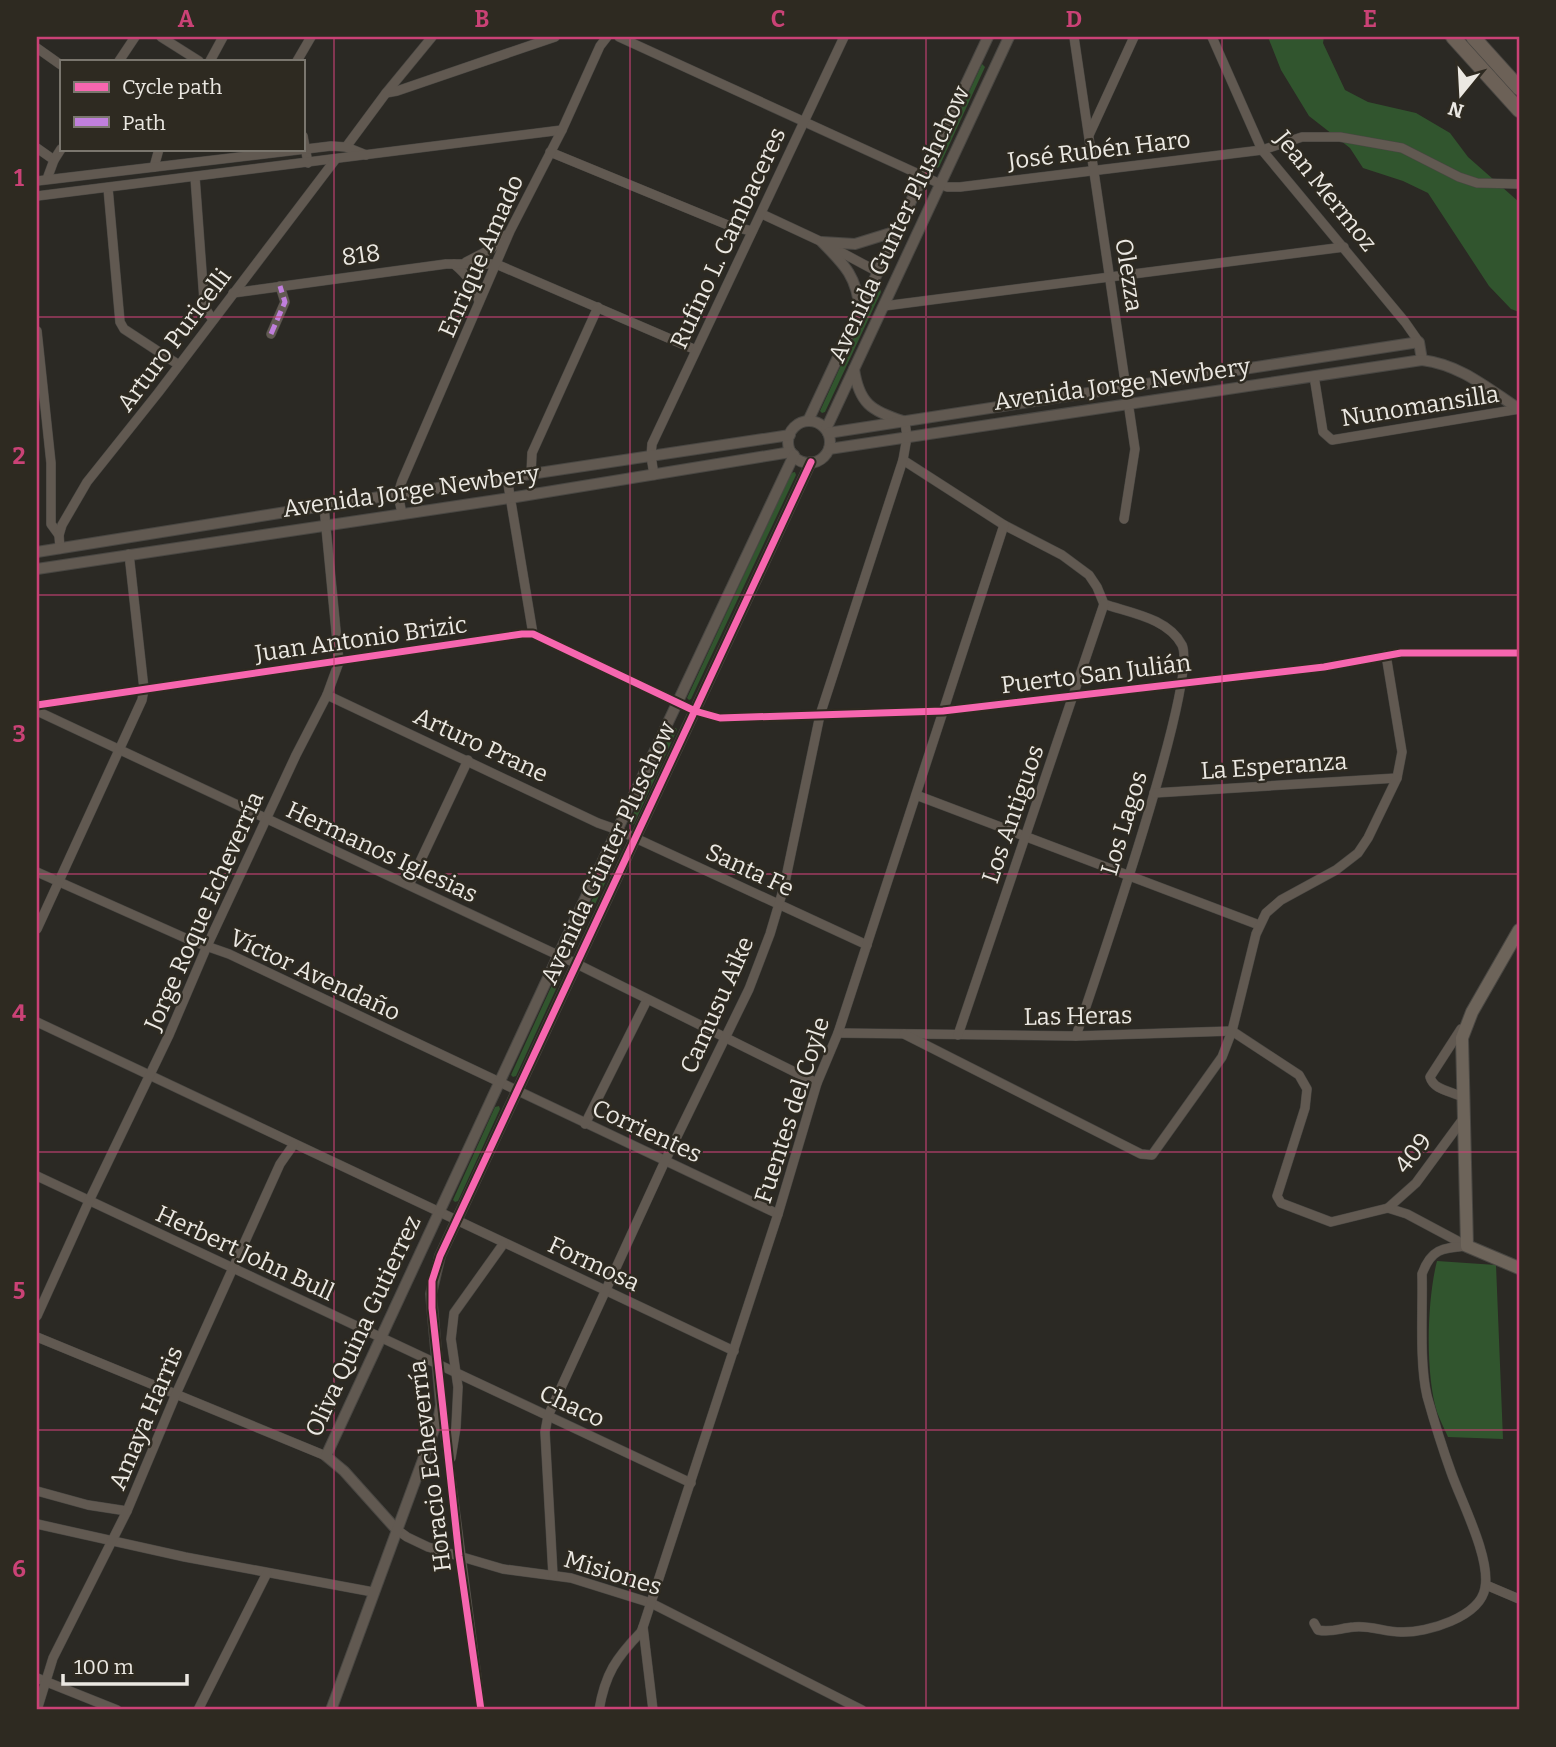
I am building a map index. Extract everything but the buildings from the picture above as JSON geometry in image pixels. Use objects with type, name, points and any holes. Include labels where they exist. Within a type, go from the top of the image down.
[{"type":"main road","points":[[1453,37],[1519,110]]},
{"type":"main road","points":[[1473,37],[1519,88]]},
{"type":"main road","points":[[1519,930],[1472,1012],[1462,1038],[1467,1246],[1519,1268]]},
{"type":"street","points":[[120,60],[135,37]]},
{"type":"street","points":[[161,37],[197,60]]},
{"type":"street","points":[[211,60],[223,37]]},
{"type":"street","points":[[298,60],[311,37]]},
{"type":"street","points":[[346,147],[432,37]]},
{"type":"street","points":[[386,93],[555,37]]},
{"type":"street","name":"Enrique Amado","points":[[398,494],[510,231],[562,130],[600,46],[608,37]]},
{"type":"street","name":"Rufino L. Cambaceres","points":[[651,456],[652,444],[844,37]]},
{"type":"street","name":"Avenida Gunter Plushchow","points":[[827,431],[1009,37]]},
{"type":"street","name":"Olezza","points":[[1073,37],[1135,449],[1124,519]]},
{"type":"street","points":[[1088,136],[1134,37]]},
{"type":"street","name":"Jean Mermoz","points":[[1212,37],[1262,150],[1405,321],[1419,342],[1422,360]]},
{"type":"street","points":[[626,38],[941,185]]},
{"type":"street","points":[[985,41],[1001,54]]},
{"type":"street","name":"Avenida Gunter Plushchow","points":[[808,421],[985,41]]},
{"type":"street","points":[[37,48],[60,64]]},
{"type":"street","points":[[37,196],[562,130]]},
{"type":"street","name":"José Rubén Haro","points":[[941,185],[960,187],[1262,150],[1302,137],[1340,137],[1402,148],[1469,180],[1486,184],[1514,184]]},
{"type":"street","points":[[304,140],[308,163]]},
{"type":"street","points":[[306,148],[346,147],[368,156]]},
{"type":"street","points":[[37,148],[54,160]]},
{"type":"street","points":[[47,180],[60,150]]},
{"type":"street","points":[[154,167],[159,150]]},
{"type":"street","points":[[37,181],[290,150]]},
{"type":"street","points":[[550,152],[730,226],[752,231]]},
{"type":"street","name":"Arturo Puricelli","points":[[60,549],[59,535],[87,482],[335,160]]},
{"type":"street","points":[[1514,184],[1519,175]]},
{"type":"street","points":[[195,177],[205,308],[213,320]]},
{"type":"street","points":[[108,188],[120,322],[124,328],[179,365]]},
{"type":"street","points":[[762,214],[878,272],[887,282],[896,281]]},
{"type":"street","points":[[479,304],[472,282],[457,264],[491,249],[510,231]]},
{"type":"street","points":[[822,242],[855,244],[897,231]]},
{"type":"street","points":[[822,242],[849,271],[856,287],[860,311]]},
{"type":"street","points":[[891,244],[904,242],[910,252]]},
{"type":"street","points":[[884,306],[1344,247]]},
{"type":"street","name":"818","points":[[233,293],[457,264],[496,264]]},
{"type":"street","points":[[496,264],[696,350]]},
{"type":"street","points":[[271,334],[285,302],[280,286]]},
{"type":"street","points":[[531,474],[532,453],[598,307]]},
{"type":"street","points":[[37,331],[51,463],[51,524],[59,535]]},
{"type":"street","name":"Avenida Jorge Newbery","points":[[827,431],[905,422],[1419,342]]},
{"type":"street","points":[[1422,360],[1459,370],[1519,409]]},
{"type":"street","name":"Avenida Jorge Newbery","points":[[829,449],[1422,360]]},
{"type":"street","points":[[1270,365],[1272,383]]},
{"type":"street","points":[[854,369],[859,394],[875,411],[905,422]]},
{"type":"street","name":"Nunomansilla","points":[[1314,376],[1321,427],[1328,438],[1343,439],[1519,409]]},
{"type":"street","points":[[808,421],[818,423],[827,431],[829,449],[822,458],[811,462],[800,460],[792,453],[790,435],[797,425],[808,421]]},
{"type":"street","name":"Camusu Aike","points":[[553,1575],[545,1432],[548,1416],[665,1161],[749,989],[780,905],[820,715],[903,460],[907,437],[905,422]]},
{"type":"street","name":"Avenida Jorge Newbery","points":[[37,552],[790,435]]},
{"type":"street","name":"Avenida Jorge Newbery","points":[[37,569],[792,453]]},
{"type":"street","name":"Avenida Günter Pluschow","points":[[439,1212],[792,453]]},
{"type":"street","points":[[651,456],[653,475]]},
{"type":"street","points":[[903,460],[1004,525],[1062,555],[1088,575],[1104,604]]},
{"type":"street","name":"Avenida Günter Pluschow","points":[[457,1221],[811,462]]},
{"type":"street","points":[[508,478],[533,634],[678,702]]},
{"type":"street","points":[[398,494],[402,514]]},
{"type":"street","name":"Jorge Roque Echeverría","points":[[37,1316],[266,819],[327,695],[339,662],[324,507]]},
{"type":"street","name":"Fuentes del Coyle","points":[[653,1710],[643,1627],[778,1214],[817,1083],[838,1033],[1004,525]]},
{"type":"street","points":[[37,929],[142,700],[144,689],[128,554]]},
{"type":"street","name":"Los Lagos","points":[[1076,1036],[1154,793],[1185,663],[1184,648],[1176,635],[1163,624],[1104,604]]},
{"type":"street","name":"Los Antiguos","points":[[958,1035],[1104,604]]},
{"type":"street","name":"Juan Antonio Brizic","points":[[37,705],[533,634]]},
{"type":"street","name":"Puerto San Julián","points":[[678,702],[695,711],[720,718],[943,711],[1324,667],[1385,655],[1424,651],[1519,653]]},
{"type":"street","points":[[904,1034],[1141,1154],[1157,1151],[1214,1070],[1232,1031],[1259,925],[1273,906],[1336,870],[1358,853],[1397,778],[1402,752],[1385,655]]},
{"type":"street","name":"Arturo Prane","points":[[327,695],[597,823],[618,830]]},
{"type":"street","name":"Hermanos Iglesias","points":[[37,711],[577,964],[817,1083]]},
{"type":"street","points":[[409,885],[468,760]]},
{"type":"street","name":"La Esperanza","points":[[1154,793],[1397,778]]},
{"type":"street","points":[[916,795],[1259,925]]},
{"type":"street","name":"Santa Fe","points":[[618,830],[867,945]]},
{"type":"street","name":"Víctor Avendaño","points":[[37,872],[207,946],[499,1083]]},
{"type":"street","points":[[585,1124],[647,1000]]},
{"type":"street","points":[[1464,1098],[1454,1092],[1440,1089],[1432,1083],[1430,1077],[1472,1012]]},
{"type":"street","name":"Formosa","points":[[37,1022],[734,1351]]},
{"type":"street","points":[[1232,1031],[1303,1080],[1307,1089],[1305,1108],[1277,1196],[1281,1203],[1331,1222],[1388,1209],[1407,1214],[1467,1246]]},
{"type":"street","name":"Las Heras","points":[[838,1033],[1076,1036],[1232,1031]]},
{"type":"street","name":"Corrientes","points":[[499,1083],[778,1214]]},
{"type":"street","name":"409","points":[[1388,1209],[1416,1183],[1465,1117]]},
{"type":"street","name":"Amaya Harris","points":[[37,1710],[41,1680],[127,1511],[176,1394],[280,1164],[294,1144]]},
{"type":"street","name":"Herbert John Bull","points":[[37,1177],[437,1363]]},
{"type":"street","name":"Oliva Quina Gutierrez","points":[[326,1456],[439,1212]]},
{"type":"street","name":"Horacio Echeverría","points":[[457,1221],[440,1256],[431,1294],[459,1556],[481,1710]]},
{"type":"street","points":[[449,1468],[458,1402],[451,1339],[454,1313],[504,1243]]},
{"type":"street","points":[[1314,1623],[1318,1630],[1329,1633],[1353,1627],[1402,1632],[1429,1628],[1463,1616],[1483,1597],[1486,1585],[1479,1544],[1451,1473],[1432,1414],[1424,1374],[1422,1274],[1434,1252],[1467,1246]]},
{"type":"street","points":[[37,1337],[326,1456]]},
{"type":"street","name":"Chaco","points":[[437,1363],[691,1483]]},
{"type":"street","points":[[331,1710],[441,1405]]},
{"type":"street","name":"Misiones","points":[[326,1456],[344,1471],[397,1529],[428,1547],[512,1572],[571,1578],[651,1604],[862,1710]]},
{"type":"street","points":[[37,1491],[88,1505],[127,1511]]},
{"type":"street","points":[[37,1524],[185,1557],[373,1592]]},
{"type":"street","points":[[198,1710],[267,1573]]},
{"type":"street","points":[[1486,1585],[1519,1599]]},
{"type":"street","points":[[599,1710],[610,1671],[643,1627]]},
{"type":"street","points":[[41,1680],[117,1710]]},
{"type":"green space","points":[[1268,37],[1324,37],[1323,43],[1345,90],[1368,102],[1416,113],[1450,133],[1468,157],[1519,202],[1519,312],[1511,309],[1489,286],[1428,193],[1403,181],[1363,168],[1350,148],[1309,116],[1281,70]]},
{"type":"green space","points":[[982,64],[985,67],[937,168],[935,165]]},
{"type":"green space","points":[[876,289],[881,292],[825,412],[822,413],[820,411]]},
{"type":"green space","points":[[795,472],[796,475],[689,700],[687,698],[791,473]]},
{"type":"green space","points":[[673,728],[677,730],[634,824],[631,825],[629,823]]},
{"type":"green space","points":[[620,846],[621,849],[575,947],[572,948],[570,946],[617,847]]},
{"type":"green space","points":[[557,974],[562,976],[516,1076],[513,1077],[511,1075]]},
{"type":"green space","points":[[499,1106],[500,1109],[458,1201],[455,1202],[453,1200],[495,1107]]},
{"type":"green space","points":[[1437,1261],[1496,1265],[1503,1439],[1448,1437],[1437,1412],[1431,1377],[1429,1336],[1431,1296]]},
{"type":"marked path","points":[[271,334],[285,302],[280,286]]},
{"type":"cycle path","points":[[481,1710],[459,1556],[432,1308],[432,1281],[440,1256],[811,462]]},
{"type":"cycle path","points":[[37,705],[522,634],[533,634],[695,711],[720,718],[943,711],[1324,667],[1401,653],[1519,653]]}]
